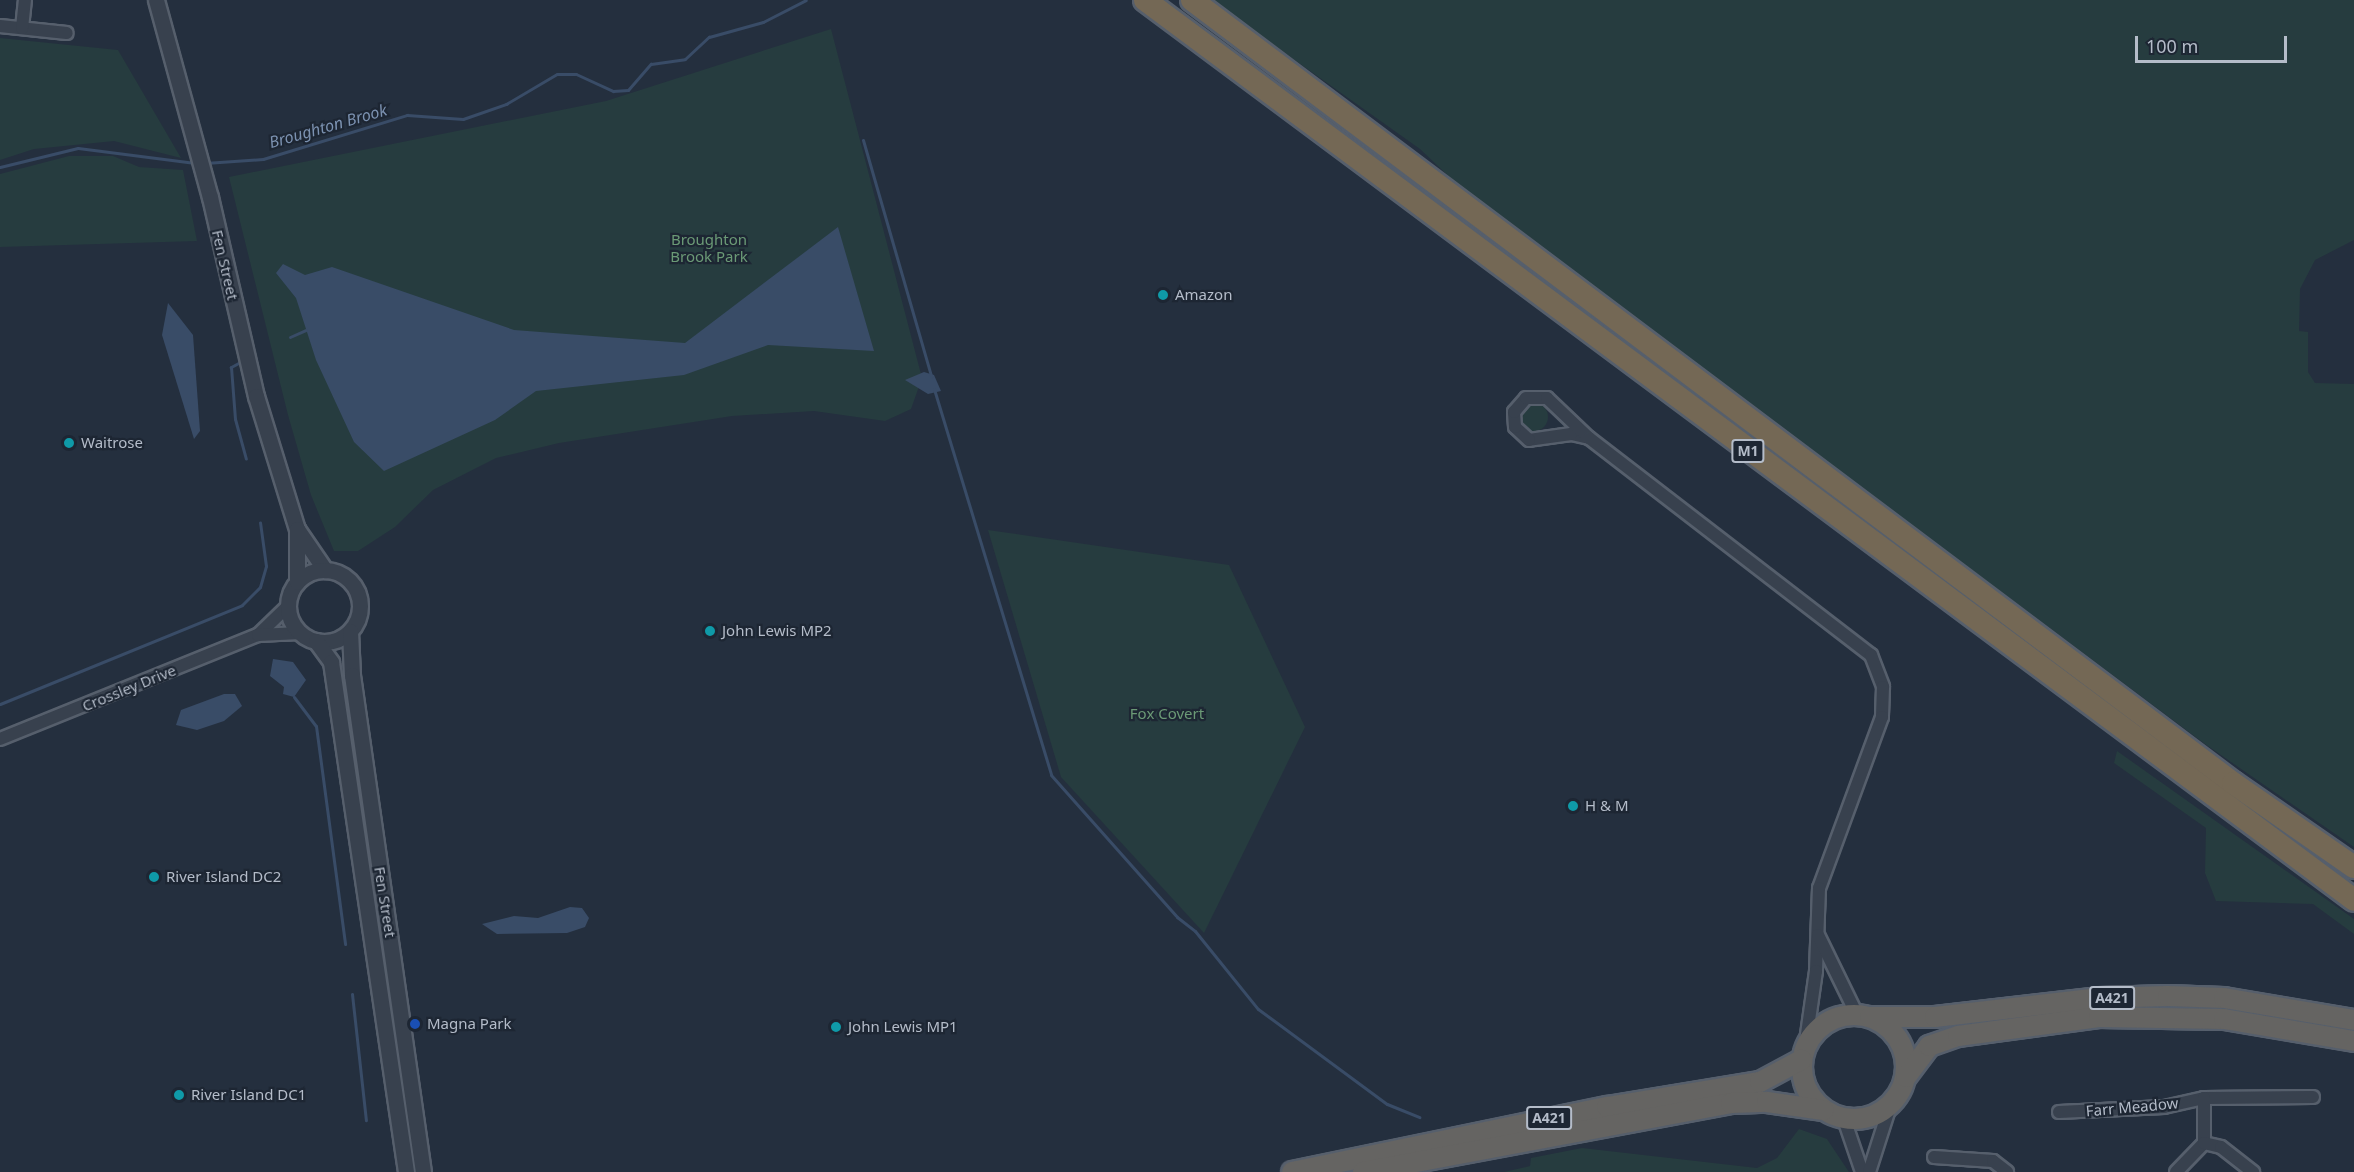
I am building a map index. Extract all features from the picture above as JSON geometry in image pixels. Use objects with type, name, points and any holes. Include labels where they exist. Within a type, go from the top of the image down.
[{"type":"highway","name":"M1","points":[[1145,0],[2354,900]]},
{"type":"highway","name":"M1","points":[[1192,0],[2224,776],[2354,867]]},
{"type":"highway","name":"A421","points":[[1864,1016],[2168,996],[2224,998],[2354,1020]]},
{"type":"highway","points":[[1864,1016],[1893,1033],[1902,1046],[1905,1077],[1890,1106],[1869,1117],[1844,1119],[1823,1110],[1805,1088],[1803,1054],[1826,1023],[1864,1016]]},
{"type":"highway","name":"A421","points":[[1905,1077],[1929,1046],[1958,1036],[2098,1017],[2224,1019],[2354,1041]]},
{"type":"highway","name":"A421","points":[[1292,1172],[1608,1107],[1760,1082],[1803,1054]]},
{"type":"highway","name":"A421","points":[[1363,1172],[1731,1103],[1767,1102],[1823,1110]]},
{"type":"street","points":[[22,28],[25,0]]},
{"type":"street","name":"Fen Street","points":[[156,0],[200,158],[247,358],[297,529],[297,582]]},
{"type":"street","points":[[0,26],[67,33]]},
{"type":"street","points":[[1589,438],[1523,437],[1514,412],[1535,396],[1547,398],[1589,438],[1871,655],[1883,687],[1882,717],[1825,862],[1803,1054]]},
{"type":"street","points":[[1548,437],[1557,426],[1557,410]]},
{"type":"street","name":"Fen Street","points":[[297,529],[325,570]]},
{"type":"street","points":[[325,570],[348,579],[358,595],[359,614],[350,631],[340,638],[316,641],[300,633],[258,635],[288,606],[297,582],[325,570]]},
{"type":"street","points":[[288,606],[300,633]]},
{"type":"street","name":"Fen Street","points":[[350,631],[423,1172]]},
{"type":"street","name":"Crossley Drive","points":[[0,739],[258,635]]},
{"type":"street","name":"Fen Street","points":[[316,641],[331,662],[406,1172]]},
{"type":"street","points":[[1818,934],[1864,1016]]},
{"type":"street","name":"Farr Meadow","points":[[2059,1112],[2164,1107],[2204,1098],[2313,1097]]},
{"type":"street","points":[[2176,1172],[2204,1143],[2204,1098]]},
{"type":"street","points":[[1869,1172],[1890,1106]]},
{"type":"street","points":[[1844,1119],[1862,1172]]},
{"type":"street","points":[[2204,1143],[2221,1147],[2253,1172]]},
{"type":"street","points":[[1934,1157],[1993,1161],[2007,1172]]},
{"type":"green space","points":[[1210,0],[2354,0],[2354,240],[2315,260],[2300,289],[2299,331],[2308,332],[2308,372],[2315,383],[2354,384],[2354,847],[2205,744],[1461,188],[1420,149]]},
{"type":"green space","name":"Broughton Brook Park","points":[[831,29],[922,378],[911,409],[885,421],[814,411],[732,416],[559,443],[496,458],[433,490],[395,527],[358,551],[334,551],[311,495],[288,415],[229,177],[606,101]]},
{"type":"green space","points":[[0,38],[118,50],[181,158],[114,141],[34,149],[0,160]]},
{"type":"green space","points":[[69,156],[113,156],[139,167],[183,170],[197,241],[0,247],[0,174]]},
{"type":"green space","points":[[1534,403],[1544,407],[1548,417],[1544,427],[1534,431],[1524,427],[1520,417],[1524,407]]},
{"type":"green space","name":"Fox Covert","points":[[988,530],[1229,565],[1305,727],[1204,933],[1061,777]]},
{"type":"green space","points":[[2117,751],[2354,919],[2354,934],[2313,904],[2216,901],[2205,873],[2206,828],[2114,763]]},
{"type":"green space","points":[[1799,1129],[1827,1139],[1849,1172],[1504,1172],[1530,1166],[1531,1158],[1582,1148],[1757,1168],[1777,1158]]},
{"type":"water","points":[[838,227],[874,351],[768,345],[684,375],[536,391],[495,420],[384,471],[354,442],[316,360],[296,298],[276,273],[283,264],[305,275],[332,267],[514,330],[685,343]]},
{"type":"water","points":[[168,303],[193,335],[200,431],[194,439],[162,335]]},
{"type":"water","points":[[924,372],[934,375],[941,391],[928,394],[905,380]]},
{"type":"water","points":[[273,659],[293,662],[306,680],[294,697],[283,694],[284,687],[270,676]]},
{"type":"water","points":[[224,694],[235,694],[242,706],[224,721],[197,730],[176,725],[181,710]]},
{"type":"water","points":[[570,907],[582,908],[589,918],[585,927],[567,933],[497,934],[482,924],[514,916],[538,918]]},
{"type":"waterway","name":"Broughton Brook","points":[[205,163],[263,159],[407,115],[463,119],[506,104],[557,74],[576,74],[613,91],[628,90],[651,64],[685,59],[709,37],[763,22],[806,0]]},
{"type":"waterway","points":[[863,140],[931,376]]},
{"type":"waterway","name":"Broughton Brook","points":[[0,167],[78,148],[195,163]]},
{"type":"waterway","points":[[290,337],[306,330]]},
{"type":"waterway","points":[[242,361],[231,367],[235,419],[246,459]]},
{"type":"waterway","points":[[934,389],[1051,775],[1177,917],[1195,931],[1258,1009],[1387,1104],[1419,1117]]},
{"type":"waterway","points":[[0,704],[242,605],[260,587],[266,566],[260,522]]},
{"type":"waterway","points":[[294,697],[316,726],[345,944]]},
{"type":"waterway","points":[[352,994],[366,1120]]},
{"type":"place","name":"Amazon","points":[[1163,295]]},
{"type":"place","name":"Waitrose","points":[[69,443]]},
{"type":"place","name":"John Lewis MP2","points":[[710,631]]},
{"type":"place","name":"H & M","points":[[1573,806]]},
{"type":"place","name":"River Island DC2","points":[[154,877]]},
{"type":"place","name":"Magna Park","points":[[415,1024]]},
{"type":"place","name":"John Lewis MP1","points":[[836,1027]]},
{"type":"place","name":"River Island DC1","points":[[179,1095]]}]
